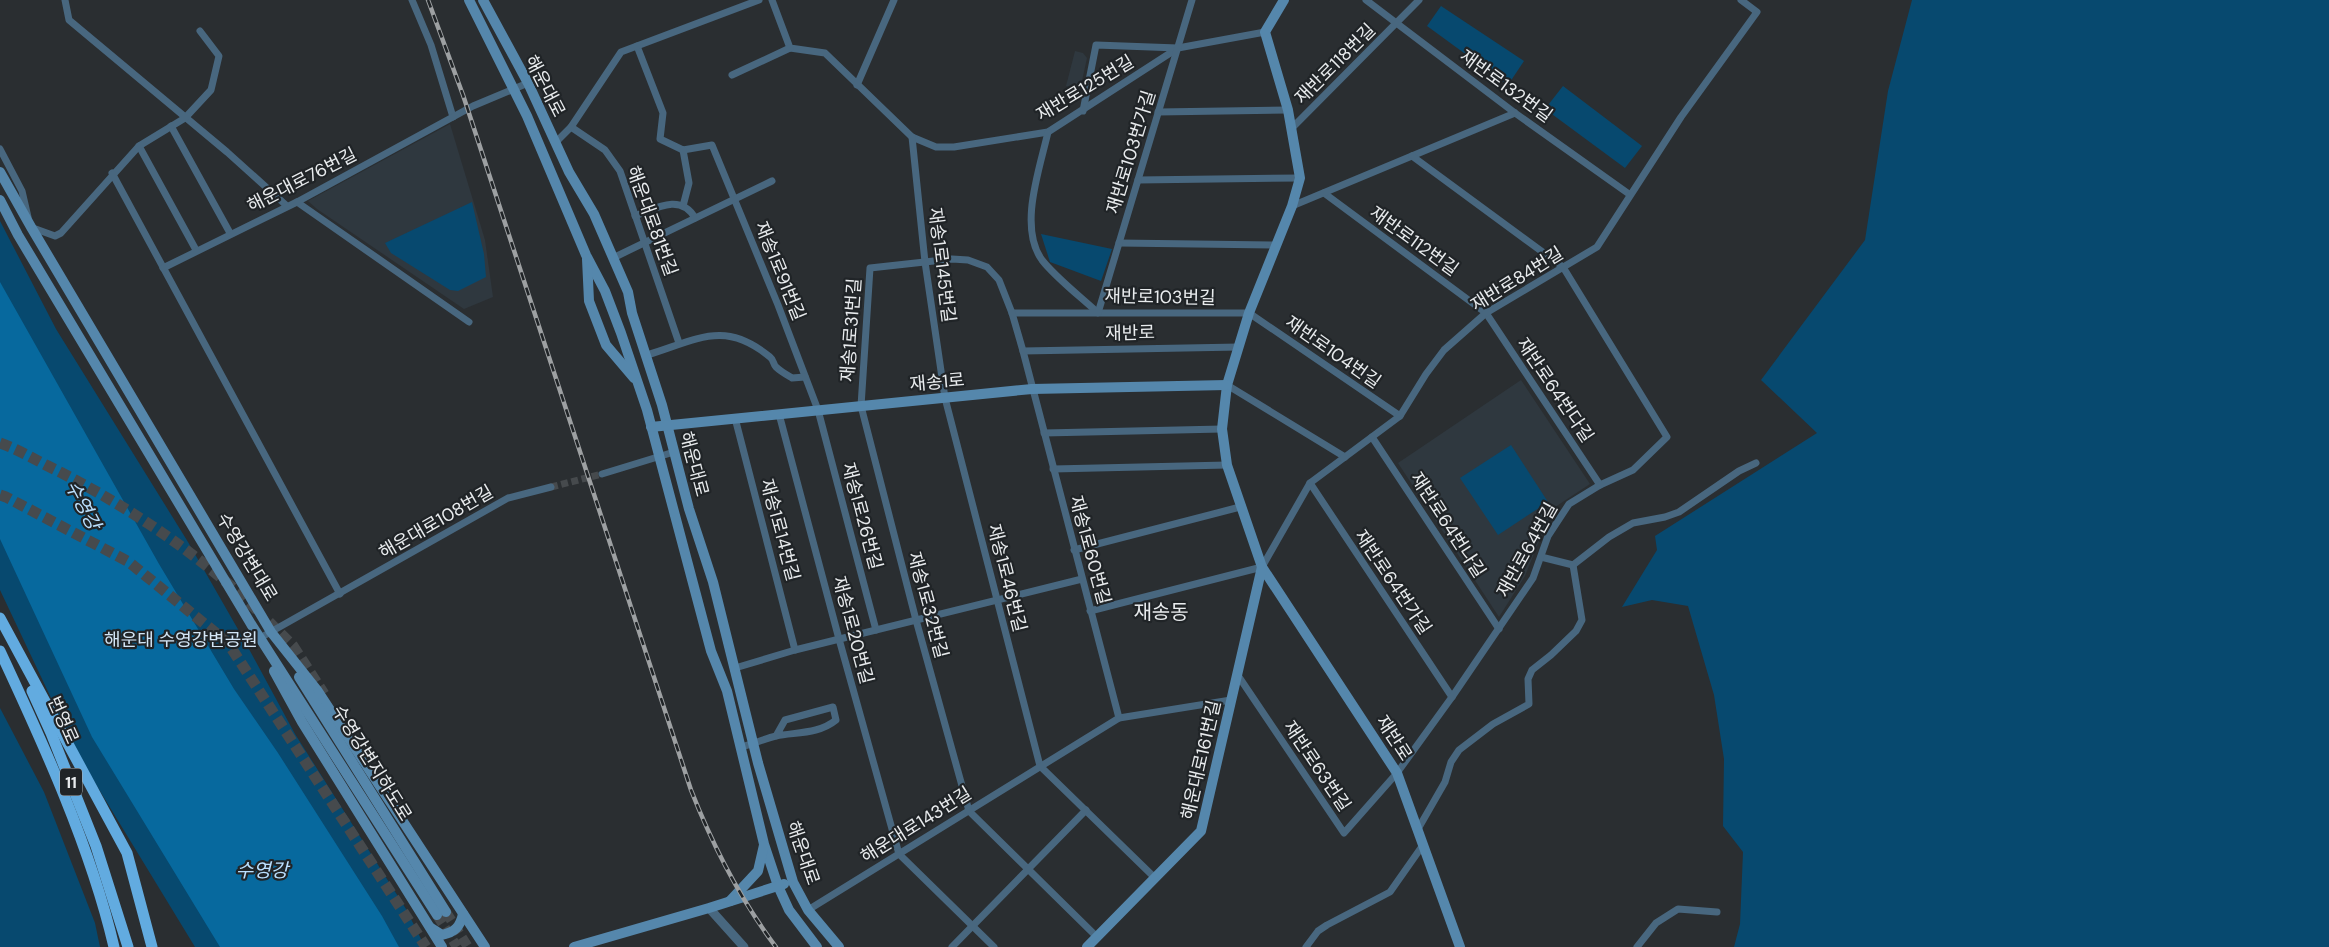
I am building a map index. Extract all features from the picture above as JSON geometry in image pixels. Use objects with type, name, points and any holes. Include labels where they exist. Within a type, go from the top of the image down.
[{"type":"highway","points":[[0,618],[127,853],[152,947]]},
{"type":"highway","name":"번영로","points":[[0,622],[51,733],[96,846],[128,947]]},
{"type":"highway","name":"번영로","points":[[0,651],[51,764],[87,858],[114,947]]},
{"type":"highway","points":[[0,670],[51,764]]},
{"type":"main road","name":"해운대로","points":[[469,0],[514,89],[586,255],[605,291],[639,385],[711,651],[727,691],[764,844],[778,886],[789,910],[817,947]]},
{"type":"main road","name":"해운대로","points":[[483,0],[528,84],[569,172],[594,214],[615,257],[647,355],[689,510],[713,582],[754,744],[793,882],[808,910],[839,947]]},
{"type":"main road","points":[[1265,32],[1284,0]]},
{"type":"main road","name":"재반로","points":[[1265,32],[1288,110],[1300,178],[1292,206],[1249,313],[1227,385],[1222,428],[1227,465],[1262,567],[1397,773],[1460,947]]},
{"type":"main road","name":"수영강변대로","points":[[0,172],[271,632],[317,690],[485,947]]},
{"type":"main road","points":[[0,200],[18,235],[260,638],[267,658],[302,722],[442,947]]},
{"type":"main road","points":[[586,255],[589,301],[606,345],[639,385]]},
{"type":"main road","name":"재송1로","points":[[651,427],[1032,389],[1227,385]]},
{"type":"main road","name":"해운대로161번길","points":[[1087,947],[1202,831],[1262,567]]},
{"type":"main road","name":"수영강변지하도로","points":[[260,638],[442,914],[271,632]]},
{"type":"main road","points":[[727,903],[758,871],[764,844]]},
{"type":"main road","points":[[576,947],[793,882]]},
{"type":"main road","points":[[430,928],[442,935],[452,932],[460,926],[463,914]]},
{"type":"street","points":[[65,0],[69,20],[287,206]]},
{"type":"street","points":[[412,0],[431,46],[453,117]]},
{"type":"street","points":[[555,142],[571,127],[621,52],[744,3],[759,0]]},
{"type":"street","points":[[732,75],[790,48],[772,0]]},
{"type":"street","points":[[857,84],[894,0]]},
{"type":"street","name":"재반로103번가길","points":[[1098,313],[1192,0]]},
{"type":"street","name":"재반로132번길","points":[[1366,0],[1515,113],[1629,194]]},
{"type":"street","name":"재반로118번길","points":[[1292,128],[1397,25],[1419,0]]},
{"type":"street","name":"재반로84번길","points":[[1262,567],[1310,483],[1400,416],[1426,374],[1444,350],[1486,313],[1597,247],[1629,194],[1681,117],[1757,12],[1741,0]]},
{"type":"street","points":[[0,149],[22,191],[31,227],[41,233],[55,236],[138,146],[185,118],[211,90],[219,56],[200,31]]},
{"type":"street","name":"재반로125번길","points":[[790,48],[825,53],[912,137],[936,147],[954,147],[1048,132],[1178,48],[1265,32]]},
{"type":"street","points":[[1083,111],[1096,45],[1178,48]]},
{"type":"street","points":[[636,46],[663,112],[660,139],[683,150],[689,183],[683,206]]},
{"type":"street","name":"해운대로76번길","points":[[163,268],[230,233],[297,202],[453,117],[528,84]]},
{"type":"street","points":[[1158,112],[1288,110]]},
{"type":"street","points":[[1292,206],[1515,113]]},
{"type":"street","points":[[171,126],[230,233]]},
{"type":"street","name":"해운대로81번길","points":[[571,127],[605,150],[620,171],[679,343]]},
{"type":"street","name":"재반로103번길","points":[[1048,132],[1031,214],[1035,247],[1042,260],[1098,313],[1249,313]]},
{"type":"street","name":"재송1로145번길","points":[[912,137],[925,262],[945,398]]},
{"type":"street","name":"재송1로91번길","points":[[683,150],[712,145],[778,305],[818,410]]},
{"type":"street","points":[[138,146],[196,250]]},
{"type":"street","points":[[1412,156],[1563,267]]},
{"type":"street","points":[[112,173],[340,594]]},
{"type":"street","points":[[1138,180],[1300,178]]},
{"type":"street","points":[[615,257],[772,181]]},
{"type":"street","name":"재반로112번길","points":[[1324,193],[1486,313]]},
{"type":"street","points":[[297,202],[469,322]]},
{"type":"street","points":[[635,216],[678,203],[690,208],[695,218]]},
{"type":"street","points":[[0,211],[18,235]]},
{"type":"street","points":[[1119,243],[1276,246]]},
{"type":"street","name":"재송1로31번길","points":[[861,406],[870,268],[925,262],[968,260],[987,267],[999,280],[1012,313],[1032,389]]},
{"type":"street","name":"재반로64번길","points":[[1397,773],[1452,697],[1533,578],[1548,536],[1569,504],[1600,484],[1633,470],[1667,437],[1563,267]]},
{"type":"street","points":[[1012,313],[1098,313]]},
{"type":"street","name":"재반로104번길","points":[[1249,313],[1400,416]]},
{"type":"street","name":"재반로64번다길","points":[[1486,313],[1600,484]]},
{"type":"street","points":[[647,355],[703,336],[730,335],[748,342],[773,359],[775,366],[792,378],[805,376]]},
{"type":"street","name":"재반로","points":[[1023,351],[1239,347]]},
{"type":"street","points":[[1227,385],[1345,457]]},
{"type":"street","name":"재송1로60번길","points":[[1032,389],[1119,718]]},
{"type":"street","name":"재송1로46번길","points":[[945,398],[1040,766]]},
{"type":"street","name":"재송1로32번길","points":[[861,406],[916,620],[969,811]]},
{"type":"street","name":"재송1로26번길","points":[[818,410],[876,630]]},
{"type":"street","name":"재송1로20번길","points":[[780,414],[839,639],[899,854]]},
{"type":"street","name":"재송1로14번길","points":[[735,418],[795,650]]},
{"type":"street","points":[[1044,433],[1222,428]]},
{"type":"street","name":"재반로64번나길","points":[[1372,437],[1499,629]]},
{"type":"street","points":[[602,474],[674,452]]},
{"type":"street","points":[[1572,565],[1609,537],[1633,523],[1665,517],[1679,512],[1739,470],[1756,464]]},
{"type":"street","points":[[1053,469],[1227,465]]},
{"type":"street","name":"재반로64번가길","points":[[1310,483],[1452,697]]},
{"type":"street","name":"해운대로108번길","points":[[260,638],[508,498],[551,487]]},
{"type":"street","points":[[1074,550],[1240,507]]},
{"type":"street","points":[[1541,557],[1572,565]]},
{"type":"street","points":[[1418,828],[1445,782],[1451,762],[1459,750],[1493,724],[1529,704],[1528,679],[1532,670],[1576,631],[1582,620],[1572,565]]},
{"type":"street","points":[[1090,610],[1262,567]]},
{"type":"street","points":[[735,668],[795,650],[1082,579]]},
{"type":"street","name":"재반로63번길","points":[[1237,674],[1344,833],[1397,773]]},
{"type":"street","name":"해운대로143번길","points":[[808,910],[1119,718],[1231,700]]},
{"type":"street","points":[[742,747],[776,736],[796,735],[828,727],[836,720],[833,707],[785,720],[776,736]]},
{"type":"street","points":[[1040,766],[1155,878]]},
{"type":"street","points":[[952,947],[1086,810]]},
{"type":"street","points":[[969,811],[1097,937]]},
{"type":"street","points":[[1306,947],[1318,931],[1327,924],[1390,892],[1423,845]]},
{"type":"street","points":[[899,854],[994,947]]},
{"type":"street","points":[[710,908],[744,947]]},
{"type":"street","points":[[1637,947],[1656,923],[1678,909],[1717,912]]},
{"type":"shaded area","points":[[1075,51],[1083,53],[1087,58],[1080,90],[1066,86]]},
{"type":"shaded area","points":[[450,124],[485,240],[493,297],[464,309],[308,201]]},
{"type":"shaded area","points":[[1521,380],[1590,484],[1552,509],[1525,576],[1499,617],[1398,463]]},
{"type":"green space","points":[[1912,0],[2329,0],[2329,947],[1734,947],[1740,924],[1743,852],[1723,826],[1724,759],[1714,695],[1688,606],[1652,600],[1622,607],[1657,550],[1655,536],[1817,433],[1761,380],[1865,240],[1888,91]]},
{"type":"green space","points":[[1441,6],[1524,61],[1508,85],[1427,26]]},
{"type":"green space","points":[[1563,86],[1642,146],[1625,168],[1545,109]]},
{"type":"green space","points":[[472,202],[484,254],[486,277],[458,291],[450,290],[391,253],[385,243]]},
{"type":"green space","name":"수영강","points":[[0,221],[56,329],[188,542],[295,734],[406,909],[425,947],[195,947],[78,755],[0,590]]},
{"type":"green space","points":[[1041,234],[1112,249],[1101,281],[1050,262]]},
{"type":"green space","points":[[1511,445],[1548,502],[1498,535],[1460,478]]},
{"type":"green space","points":[[0,708],[44,792],[95,923],[100,947],[0,947]]},
{"type":"water","name":"수영강","points":[[0,282],[159,564],[234,689],[278,753],[382,916],[399,947],[220,947],[92,737],[0,539]]},
{"type":"tunnel","points":[[0,443],[76,480],[158,530],[210,568],[257,610]]},
{"type":"tunnel","points":[[551,487],[602,474]]},
{"type":"tunnel","points":[[0,495],[129,562],[228,643],[426,947]]},
{"type":"tunnel","points":[[269,622],[293,646],[324,694]]},
{"type":"tunnel","points":[[446,912],[468,947]]},
{"type":"tunnel","points":[[437,915],[457,947]]},
{"type":"railway","points":[[428,0],[463,95],[691,790],[728,872],[776,947]]},
{"type":"district","name":"재송동","points":[[1161,612]]},
{"type":"park label","name":"해운대 수영강변공원","points":[[181,640]]}]
